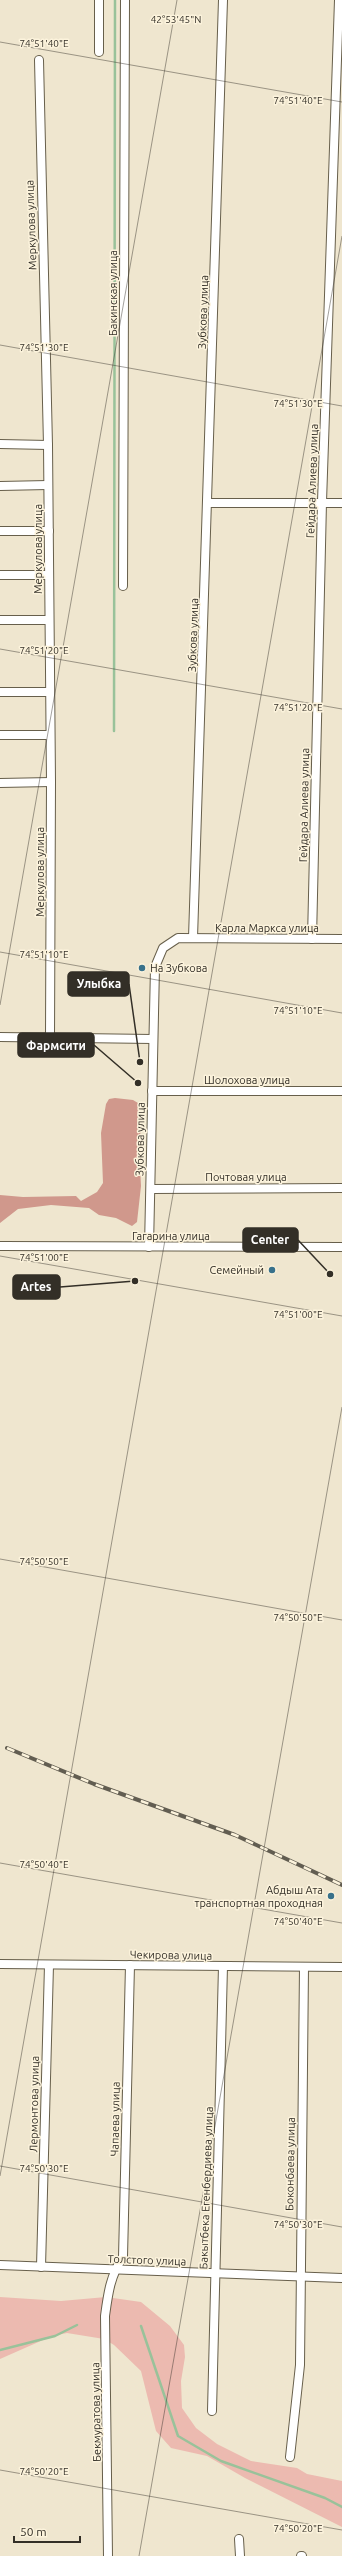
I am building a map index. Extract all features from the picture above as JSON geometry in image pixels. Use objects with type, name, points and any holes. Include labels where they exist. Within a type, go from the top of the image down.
[{"type":"street","points":[[99,0],[99,52]]},
{"type":"street","name":"Бакинская улица","points":[[123,586],[125,0]]},
{"type":"street","name":"Зубкова улица","points":[[149,1247],[155,967],[163,948],[178,938],[193,938],[223,0]]},
{"type":"street","name":"Гейдара Алиева улица","points":[[312,939],[322,502],[339,0]]},
{"type":"street","name":"Меркулова улица","points":[[39,60],[49,531],[51,782],[50,1038]]},
{"type":"street","points":[[0,444],[48,445]]},
{"type":"street","points":[[0,486],[48,485]]},
{"type":"street","points":[[208,504],[342,502]]},
{"type":"street","points":[[0,531],[49,531]]},
{"type":"street","points":[[0,575],[49,575]]},
{"type":"street","points":[[0,620],[49,620]]},
{"type":"street","points":[[0,692],[50,692]]},
{"type":"street","points":[[0,735],[50,735]]},
{"type":"street","points":[[0,783],[51,782]]},
{"type":"street","name":"Карла Маркса улица","points":[[193,938],[342,939]]},
{"type":"street","points":[[0,1037],[154,1039]]},
{"type":"street","name":"Шолохова улица","points":[[152,1091],[342,1091]]},
{"type":"street","name":"Почтовая улица","points":[[150,1189],[342,1188]]},
{"type":"street","name":"Гагарина улица","points":[[0,1246],[342,1248]]},
{"type":"street","name":"Чекирова улица","points":[[0,1964],[342,1967]]},
{"type":"street","name":"Лермонтова улица","points":[[41,2267],[49,1965]]},
{"type":"street","name":"Чапаева улица","points":[[115,2270],[123,2257],[130,1965]]},
{"type":"street","name":"Бакытбека Егенбердиева улица","points":[[212,2411],[223,1966]]},
{"type":"street","name":"Боконбаева улица","points":[[290,2457],[300,2365],[304,1967]]},
{"type":"street","name":"Толстого улица","points":[[0,2266],[342,2278]]},
{"type":"street","name":"Бекмуратова улица","points":[[108,2556],[105,2316],[110,2284],[115,2270]]},
{"type":"street","points":[[239,2539],[240,2556]]},
{"type":"shaded area","points":[[115,1098],[133,1100],[143,1106],[139,1147],[141,1186],[137,1222],[132,1226],[116,1218],[99,1215],[89,1208],[51,1205],[18,1209],[0,1223],[0,1195],[23,1197],[76,1196],[81,1201],[97,1192],[103,1183],[101,1133],[106,1104],[109,1099]]},
{"type":"shaded area","points":[[0,2297],[61,2301],[106,2297],[141,2302],[170,2326],[184,2345],[185,2357],[181,2381],[182,2408],[196,2428],[217,2444],[251,2461],[297,2468],[307,2474],[342,2481],[342,2527],[245,2478],[207,2456],[171,2448],[156,2431],[141,2371],[114,2345],[104,2339],[67,2333],[52,2336],[0,2359]]},
{"type":"waterway","points":[[114,731],[115,0]]},
{"type":"waterway","points":[[0,2350],[55,2336],[77,2325]]},
{"type":"waterway","points":[[141,2326],[178,2436],[221,2461],[325,2498],[342,2507]]},
{"type":"railway","points":[[7,1748],[94,1784],[235,1835],[342,1885]]},
{"type":"place","name":"На Зубкова","points":[[142,968]]},
{"type":"place","name":"Улыбка","points":[[140,1062]]},
{"type":"place","name":"Фармсити","points":[[138,1083]]},
{"type":"place","name":"Семейный","points":[[272,1270]]},
{"type":"place","name":"Center","points":[[330,1274]]},
{"type":"place","name":"Artes","points":[[135,1281]]},
{"type":"place","name":"Абдыш Ата транспортная проходная","points":[[331,1896]]}]
